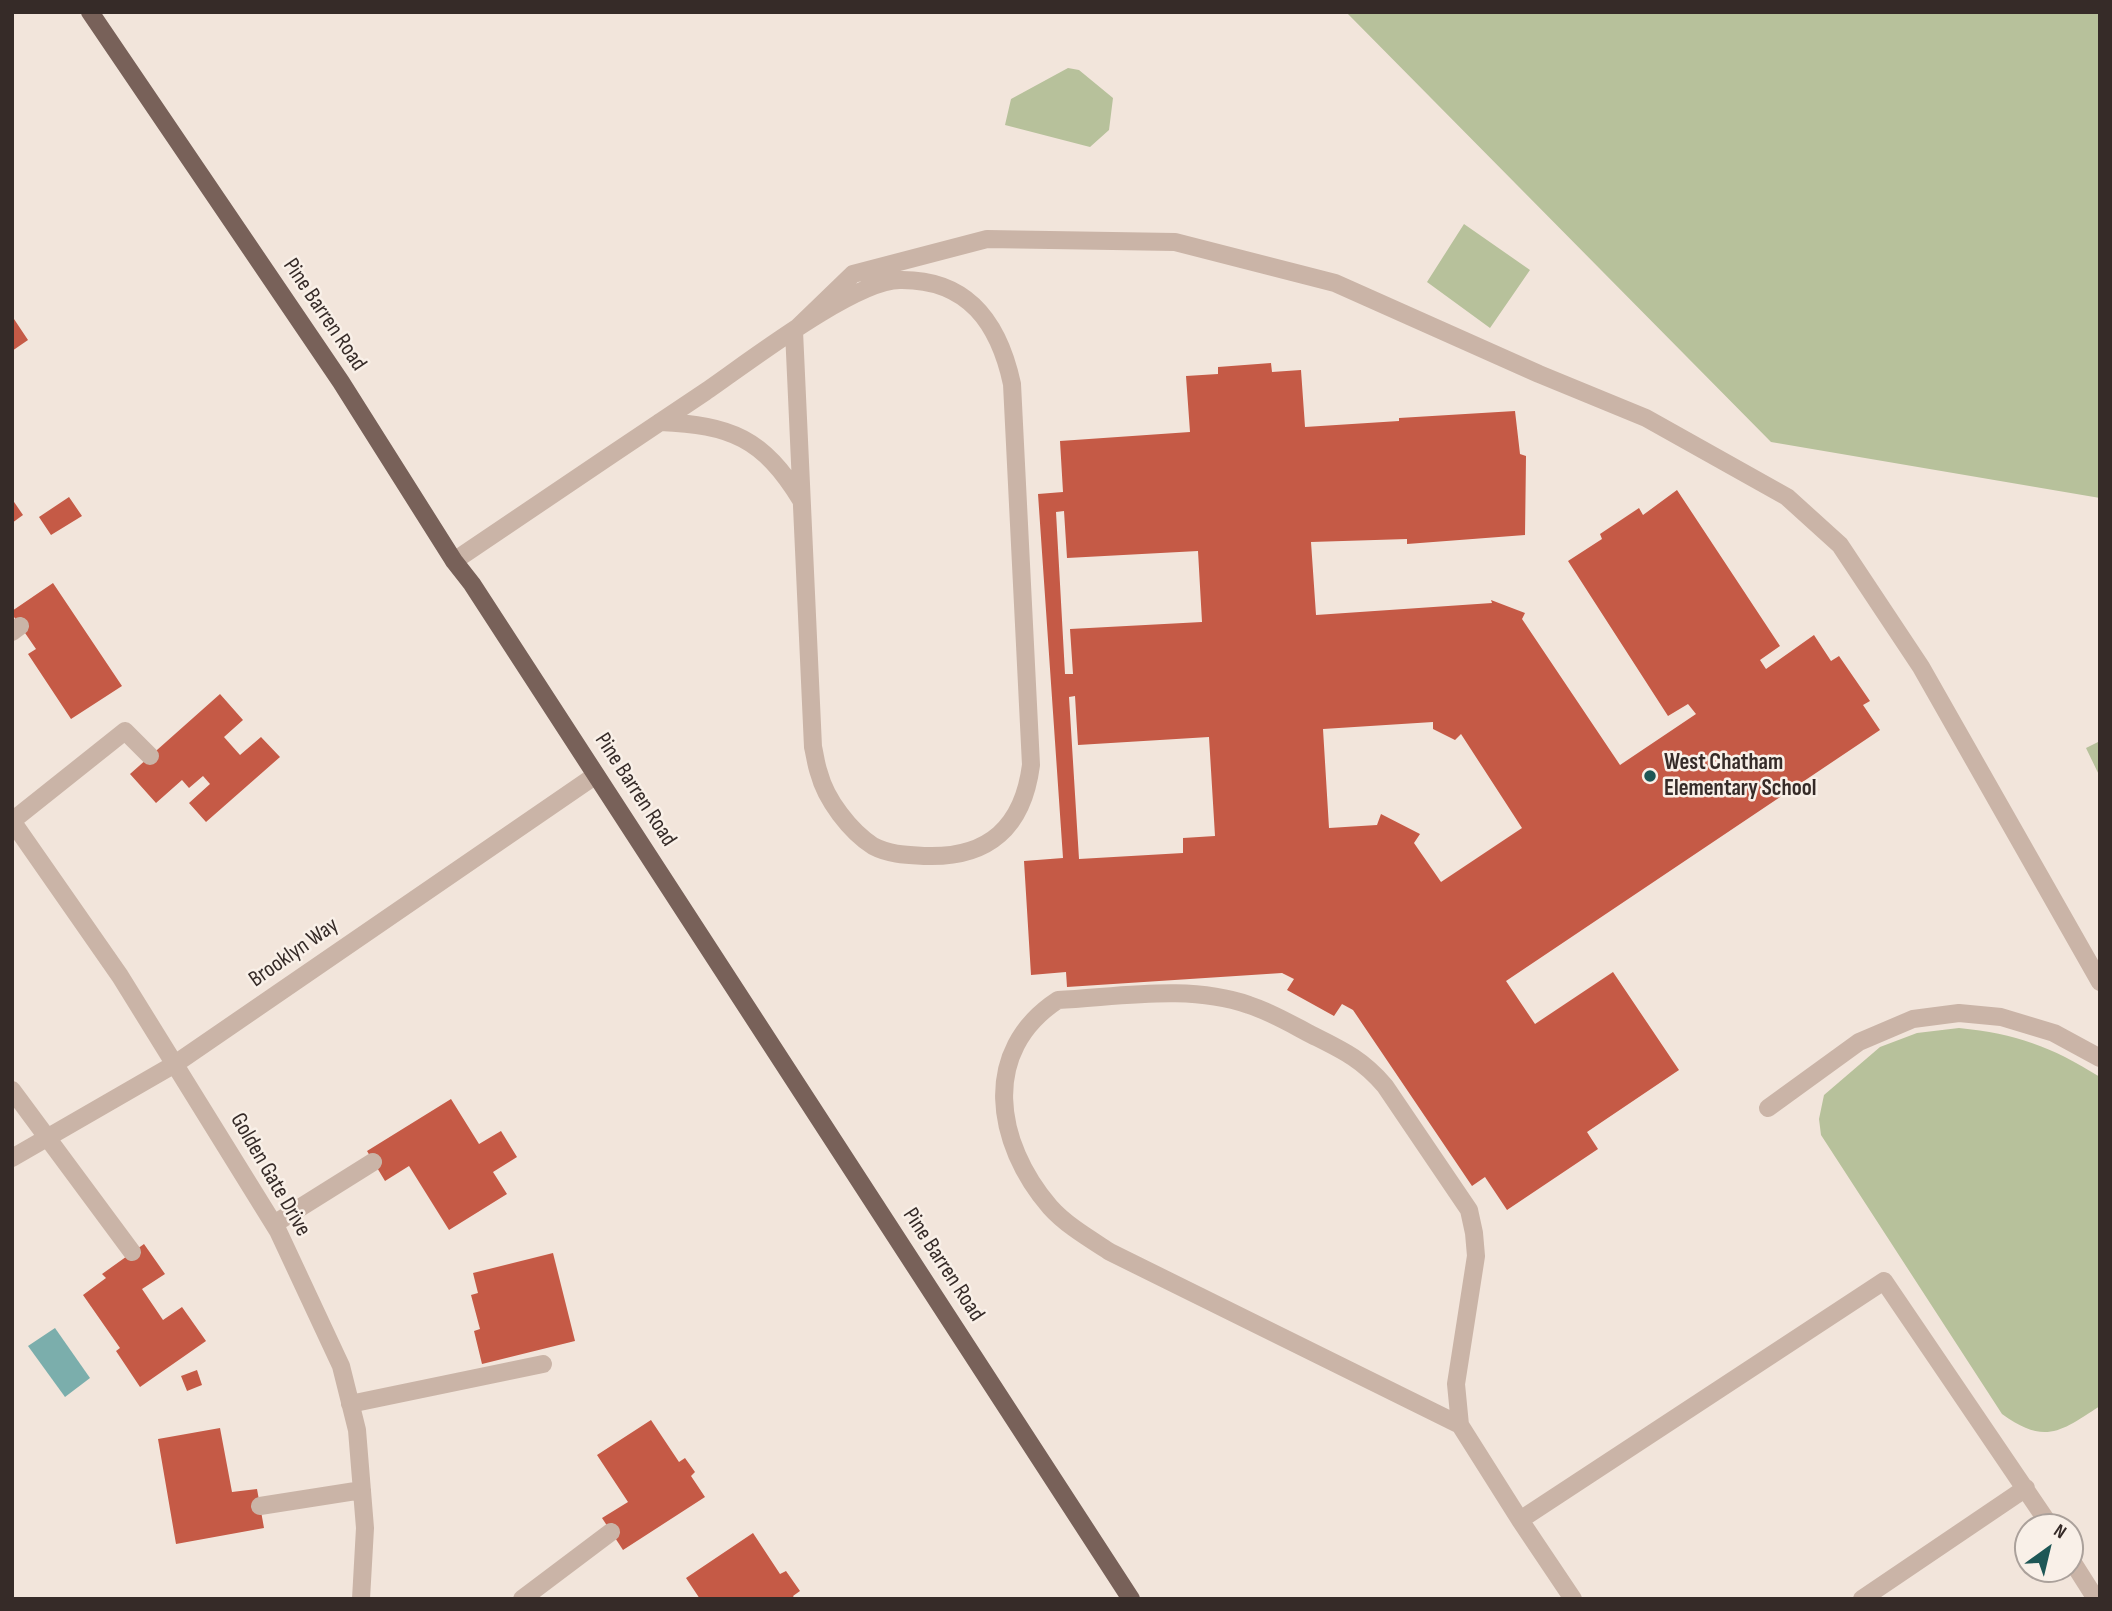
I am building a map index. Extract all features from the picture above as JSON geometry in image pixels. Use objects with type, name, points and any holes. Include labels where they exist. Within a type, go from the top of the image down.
[{"type":"main road","name":"Pine Barren Road","points":[[90,12],[341,382],[454,561],[596,775],[1130,1599]]},
{"type":"street","points":[[454,561],[794,331],[852,294],[898,279],[928,282],[954,291],[978,309],[995,331],[1006,357],[1012,384],[1031,765],[1028,786],[1005,831],[968,852],[935,856],[897,855],[874,846],[852,827],[832,802],[819,775],[814,747],[794,331],[853,274],[987,239],[1175,242],[1335,283],[1539,374],[1646,418],[1787,497],[1840,545],[1921,667],[2100,982]]},
{"type":"street","points":[[660,422],[698,424],[721,429],[748,442],[771,458],[789,479],[802,502]]},
{"type":"street","points":[[12,821],[125,731],[150,756]]},
{"type":"street","name":"Brooklyn Way","points":[[12,1158],[175,1064],[596,775]]},
{"type":"street","name":"Golden Gate Drive","points":[[12,821],[120,975],[274,1224],[341,1366],[357,1430],[365,1528],[361,1599]]},
{"type":"street","points":[[1460,1425],[1110,1252],[1050,1208],[1024,1168],[1010,1136],[1003,1108],[1005,1078],[1011,1056],[1024,1030],[1042,1010],[1058,1000],[1195,994],[1225,999],[1268,1012],[1358,1059],[1374,1072],[1469,1210],[1476,1256],[1456,1384],[1460,1425],[1573,1599]]},
{"type":"street","points":[[1768,1108],[1860,1042],[1913,1019],[1959,1013],[2001,1017],[2054,1032],[2100,1058]]},
{"type":"street","points":[[12,1090],[132,1252]]},
{"type":"street","points":[[274,1224],[373,1162]]},
{"type":"street","points":[[1520,1520],[1884,1281],[2041,1513]]},
{"type":"street","points":[[351,1404],[542,1364]]},
{"type":"street","points":[[1862,1599],[2026,1489]]},
{"type":"street","points":[[260,1506],[362,1490]]},
{"type":"street","points":[[522,1599],[611,1532]]},
{"type":"street","points":[[2084,1580],[2096,1599]]},
{"type":"green space","points":[[1346,12],[2100,12],[2100,498],[1771,442]]},
{"type":"green space","points":[[1068,68],[1079,70],[1113,98],[1109,130],[1090,147],[1005,125],[1011,99]]},
{"type":"green space","points":[[1464,224],[1530,270],[1490,328],[1427,282]]},
{"type":"green space","points":[[2100,741],[2100,777],[2086,748]]},
{"type":"green space","points":[[1959,1028],[2033,1043],[2100,1077],[2100,1406],[2074,1423],[2052,1431],[2030,1429],[2002,1414],[1821,1135],[1819,1119],[1824,1095],[1880,1047],[1917,1033]]},
{"type":"water","points":[[55,1328],[90,1378],[65,1397],[28,1346]]},
{"type":"building","points":[[12,316],[28,340],[12,351]]},
{"type":"building","name":"West Chatham Elementary School","points":[[1271,363],[1272,372],[1301,370],[1305,427],[1515,411],[1520,454],[1526,456],[1525,535],[1407,544],[1407,539],[1311,542],[1316,615],[1492,603],[1491,600],[1525,613],[1522,619],[1620,765],[1696,714],[1688,704],[1668,716],[1568,561],[1602,539],[1600,534],[1639,508],[1643,515],[1677,490],[1780,646],[1760,660],[1766,669],[1814,635],[1831,661],[1839,656],[1870,701],[1863,705],[1880,730],[1506,981],[1535,1024],[1613,972],[1679,1070],[1587,1132],[1598,1149],[1507,1210],[1485,1177],[1472,1186],[1353,1010],[1342,1004],[1334,1016],[1287,990],[1294,979],[1282,973],[1067,987],[1066,972],[1031,975],[1024,861],[1063,858],[1038,494],[1063,492],[1060,441],[1190,432],[1186,376],[1218,374],[1218,367]],"holes":[[[1064,511],[1067,558],[1198,551],[1202,622],[1070,629],[1073,674],[1065,674],[1056,512]],[[1075,696],[1078,745],[1209,737],[1215,836],[1183,838],[1183,853],[1079,859],[1069,697]],[[1433,722],[1433,729],[1455,740],[1461,734],[1522,828],[1441,882],[1414,843],[1420,834],[1381,814],[1377,825],[1329,828],[1323,729]]]},
{"type":"building","points":[[69,497],[82,516],[51,535],[39,517]]},
{"type":"building","points":[[12,499],[23,515],[12,523]]},
{"type":"building","points":[[53,583],[122,686],[71,719],[28,654],[36,649],[12,614],[12,611]]},
{"type":"building","points":[[220,694],[243,720],[224,737],[240,755],[261,737],[280,757],[206,822],[189,803],[210,784],[203,776],[189,788],[182,780],[156,803],[130,774]]},
{"type":"building","points":[[451,1099],[479,1144],[501,1131],[517,1157],[493,1172],[507,1194],[449,1230],[409,1166],[385,1181],[367,1151]]},
{"type":"building","points":[[144,1244],[165,1274],[142,1289],[163,1320],[182,1307],[206,1341],[140,1387],[116,1351],[120,1348],[83,1295],[106,1278],[102,1274]]},
{"type":"building","points":[[553,1253],[575,1341],[482,1364],[474,1331],[480,1329],[471,1295],[478,1293],[473,1273]]},
{"type":"building","points":[[197,1370],[202,1385],[187,1391],[181,1376]]},
{"type":"building","points":[[651,1420],[679,1462],[685,1458],[695,1472],[691,1476],[705,1497],[623,1550],[602,1518],[628,1502],[597,1455]]},
{"type":"building","points":[[220,1428],[232,1492],[257,1489],[264,1528],[176,1544],[158,1439]]},
{"type":"building","points":[[753,1533],[780,1574],[786,1571],[800,1591],[793,1596],[795,1599],[700,1599],[686,1578]]},
{"type":"place","name":"West Chatham Elementary School","points":[[1650,776]]}]
